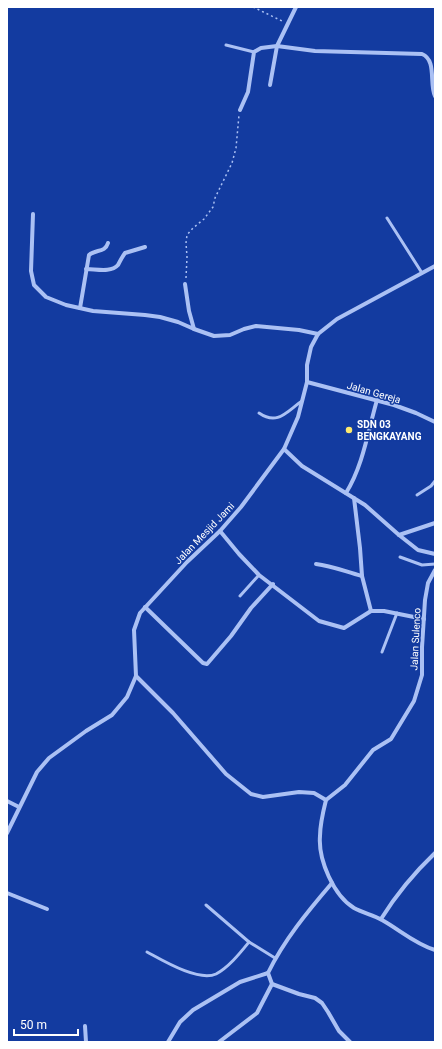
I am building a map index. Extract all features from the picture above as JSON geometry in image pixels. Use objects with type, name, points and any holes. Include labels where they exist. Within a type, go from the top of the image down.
[{"type":"street","points":[[270,85],[277,46],[296,7]]},
{"type":"street","points":[[240,110],[248,92],[254,52],[260,48],[277,46],[315,51],[424,55],[430,62],[435,96]]},
{"type":"street","points":[[33,214],[31,271],[34,285],[46,297],[66,305],[93,311],[152,316],[178,322],[214,336],[230,335],[256,326],[300,330],[318,334]]},
{"type":"street","points":[[80,308],[89,254],[103,251],[107,247],[108,243]]},
{"type":"street","points":[[86,269],[113,269],[124,253],[145,247]]},
{"type":"street","name":"Jalan Mesjid Jami","points":[[7,833],[37,772],[49,758],[86,731],[112,715],[126,697],[136,676],[134,630],[140,613],[187,562],[220,531],[241,507],[284,449],[298,417],[307,382],[307,365],[311,347],[318,334],[336,319],[435,266]]},
{"type":"street","points":[[185,284],[189,311],[194,329]]},
{"type":"street","name":"Jalan Gereja","points":[[307,382],[377,400],[416,413],[435,422]]},
{"type":"street","points":[[346,493],[352,484],[361,458],[377,400]]},
{"type":"street","points":[[284,449],[302,466],[365,505],[418,550],[435,554]]},
{"type":"street","points":[[354,498],[362,576],[371,612]]},
{"type":"street","points":[[399,535],[435,523]]},
{"type":"street","points":[[220,531],[259,575],[273,584],[319,621],[344,628],[371,612],[384,611],[424,618]]},
{"type":"street","points":[[316,564],[332,566],[362,576]]},
{"type":"street","name":"Jalan Sulenco","points":[[326,800],[345,784],[373,750],[391,738],[414,701],[422,675],[425,600],[428,583],[435,570]]},
{"type":"street","points":[[145,607],[203,663],[207,664],[231,636],[251,608],[273,584]]},
{"type":"street","points":[[136,676],[173,713],[226,774],[251,794],[263,797],[299,792],[314,793],[326,800],[319,838],[322,856],[332,883],[343,899],[354,908],[381,919],[425,947],[435,950]]},
{"type":"street","points":[[7,801],[19,807]]},
{"type":"street","points":[[381,919],[393,900],[426,862],[435,854]]},
{"type":"street","points":[[332,883],[307,912],[275,958],[268,974],[272,984],[315,998],[322,1003],[339,1031],[350,1042]]},
{"type":"street","points":[[7,893],[47,909]]},
{"type":"street","points":[[168,1042],[180,1022],[193,1010],[240,982],[268,974]]},
{"type":"street","points":[[219,1042],[257,1013],[272,984]]},
{"type":"street","points":[[85,1026],[86,1042]]},
{"type":"lane","points":[[226,46],[254,52]]},
{"type":"lane","points":[[387,218],[422,273]]},
{"type":"lane","points":[[259,413],[267,419],[277,418],[284,416],[290,409],[302,401]]},
{"type":"lane","points":[[416,495],[431,486],[435,481]]},
{"type":"lane","points":[[400,558],[422,565],[435,564]]},
{"type":"lane","points":[[240,596],[259,575]]},
{"type":"lane","points":[[382,652],[397,613]]},
{"type":"lane","points":[[206,906],[249,942],[275,958]]},
{"type":"lane","points":[[147,952],[193,974],[210,975],[216,974],[227,965],[249,942]]},
{"type":"path","points":[[253,7],[288,23]]},
{"type":"path","points":[[185,284],[187,235],[192,228],[204,219],[213,207],[215,198],[232,163],[236,148],[240,110]]},
{"type":"place","name":"SDN 03 BENGKAYANG","points":[[349,430]]}]
